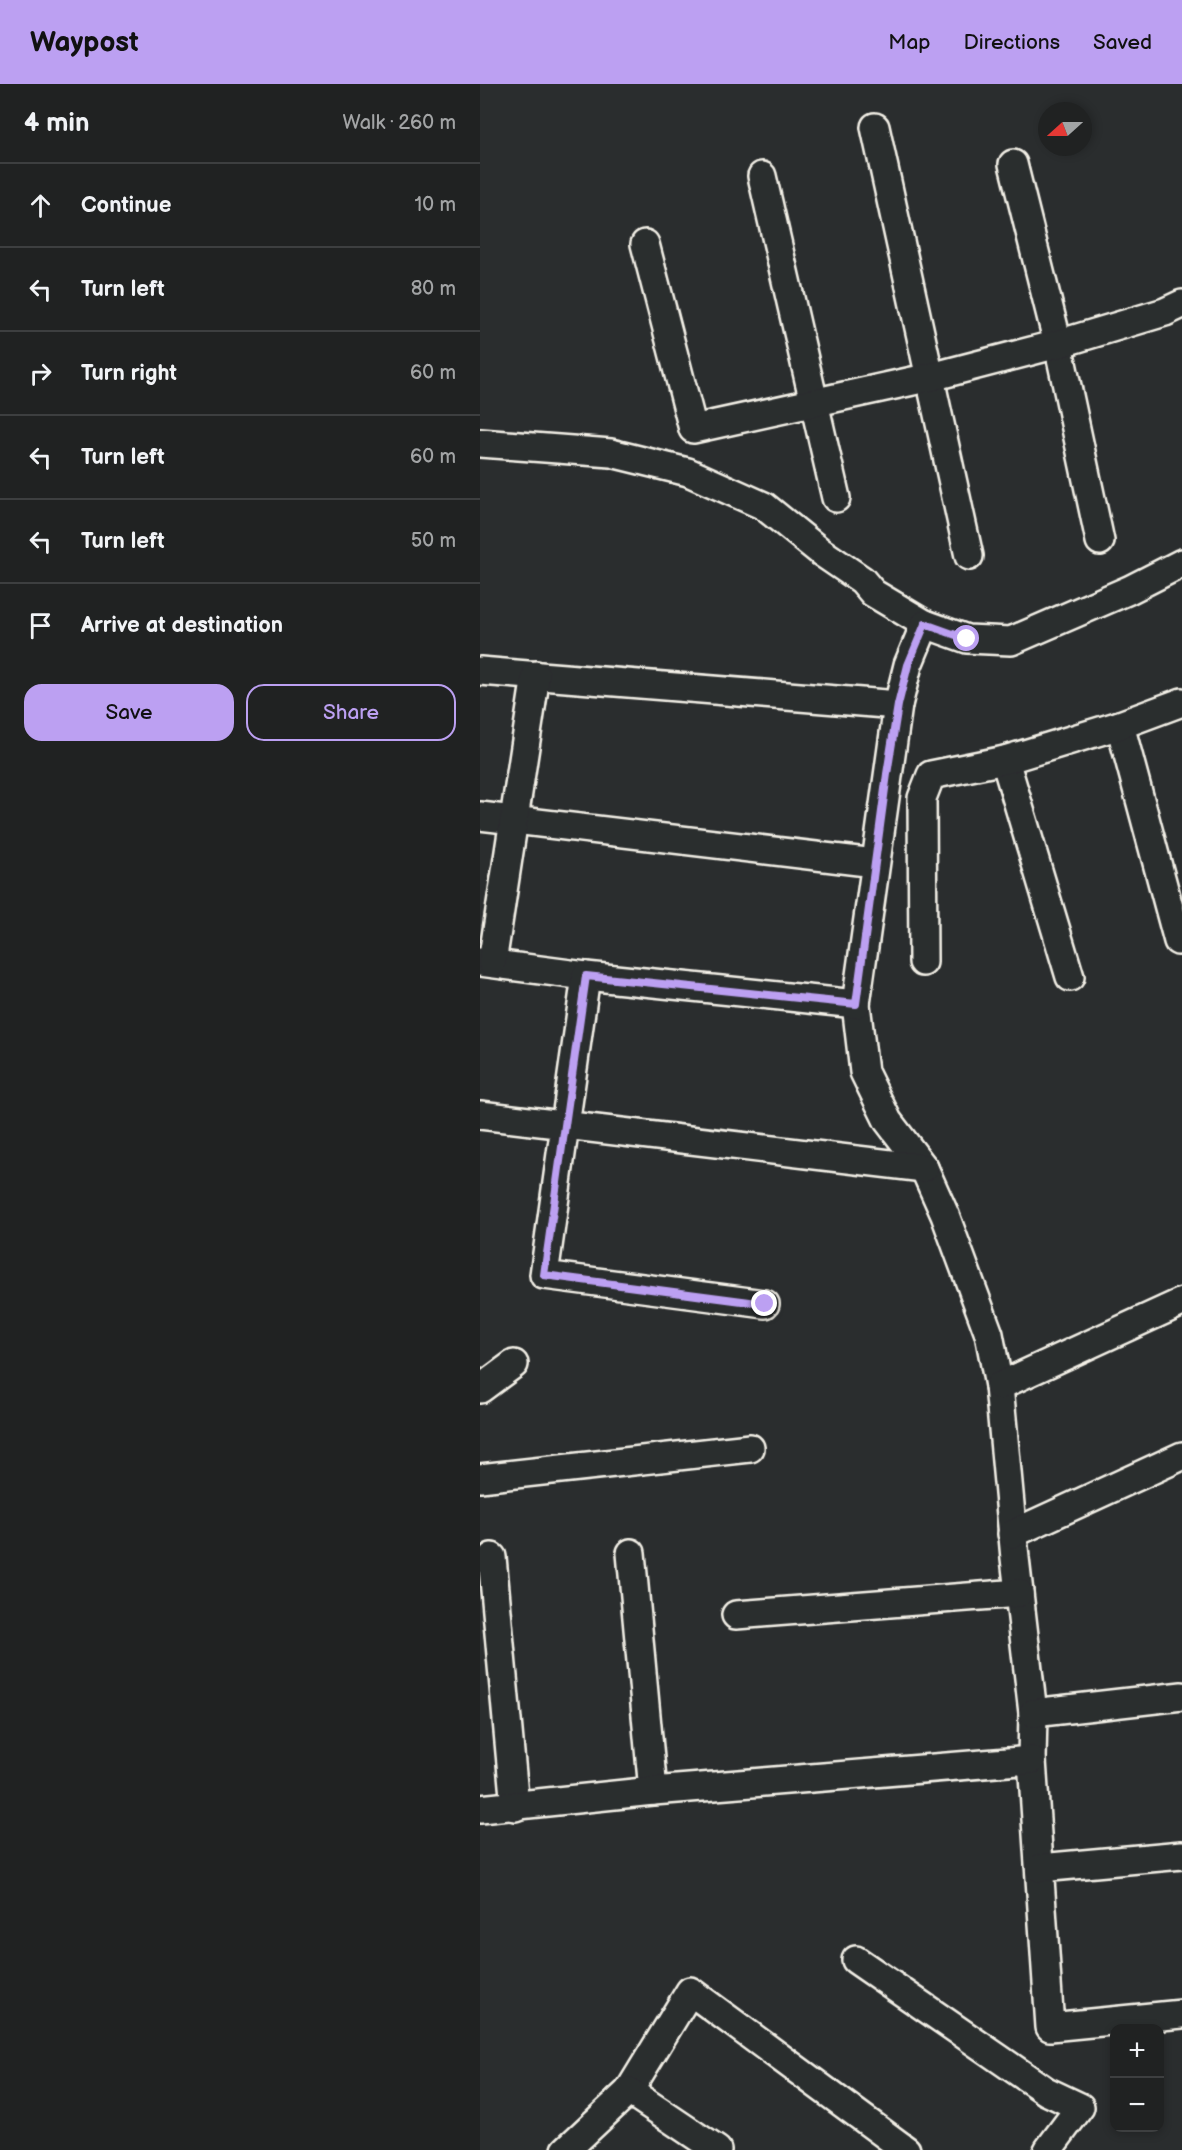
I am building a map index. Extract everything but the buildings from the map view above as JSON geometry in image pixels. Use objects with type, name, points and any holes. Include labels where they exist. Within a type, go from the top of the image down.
[{"type":"street","points":[[875,127],[969,556]]},
{"type":"street","points":[[1013,164],[1058,344],[1100,541]]},
{"type":"street","points":[[762,176],[836,498]]},
{"type":"street","points":[[645,244],[693,429],[931,377],[1058,344],[1165,312],[1182,304]]},
{"type":"street","points":[[480,443],[611,453],[688,472],[764,506],[821,552],[862,580],[873,593],[925,624],[967,639],[1011,641],[1129,590],[1182,563]]},
{"type":"street","points":[[925,624],[908,665],[898,705],[875,863],[856,1004],[864,1072],[888,1121],[924,1168],[945,1215],[989,1334],[999,1386],[1012,1534],[1033,1713],[1032,1761],[1050,2026],[1182,2014]]},
{"type":"street","points":[[480,671],[898,705]]},
{"type":"street","points":[[536,675],[513,820],[486,963],[586,976],[856,1004]]},
{"type":"street","points":[[923,962],[922,798],[931,775],[1005,760],[1120,725],[1182,702]]},
{"type":"street","points":[[1120,725],[1178,941]]},
{"type":"street","points":[[1005,760],[1070,977]]},
{"type":"street","points":[[480,816],[875,863]]},
{"type":"street","points":[[586,976],[544,1275],[765,1304]]},
{"type":"street","points":[[480,1115],[924,1168]]},
{"type":"street","points":[[999,1386],[1182,1302]]},
{"type":"street","points":[[480,1389],[514,1364]]},
{"type":"street","points":[[480,1478],[750,1448]]},
{"type":"street","points":[[1012,1534],[1182,1456]]},
{"type":"street","points":[[631,1552],[653,1791]]},
{"type":"street","points":[[492,1557],[515,1807]]},
{"type":"street","points":[[736,1615],[1019,1593]]},
{"type":"street","points":[[1033,1713],[1182,1696]]},
{"type":"street","points":[[480,1809],[653,1791],[1032,1761]]},
{"type":"street","points":[[1040,1868],[1182,1855]]},
{"type":"street","points":[[856,1960],[1046,2091],[1080,2107],[1048,2150]]},
{"type":"street","points":[[566,2150],[629,2091],[690,1991],[906,2150]]},
{"type":"street","points":[[629,2091],[717,2150]]},
{"type":"route","points":[[765,1304],[544,1275],[586,976],[856,1004],[887,774],[898,705],[908,665],[925,624],[967,639]]}]
